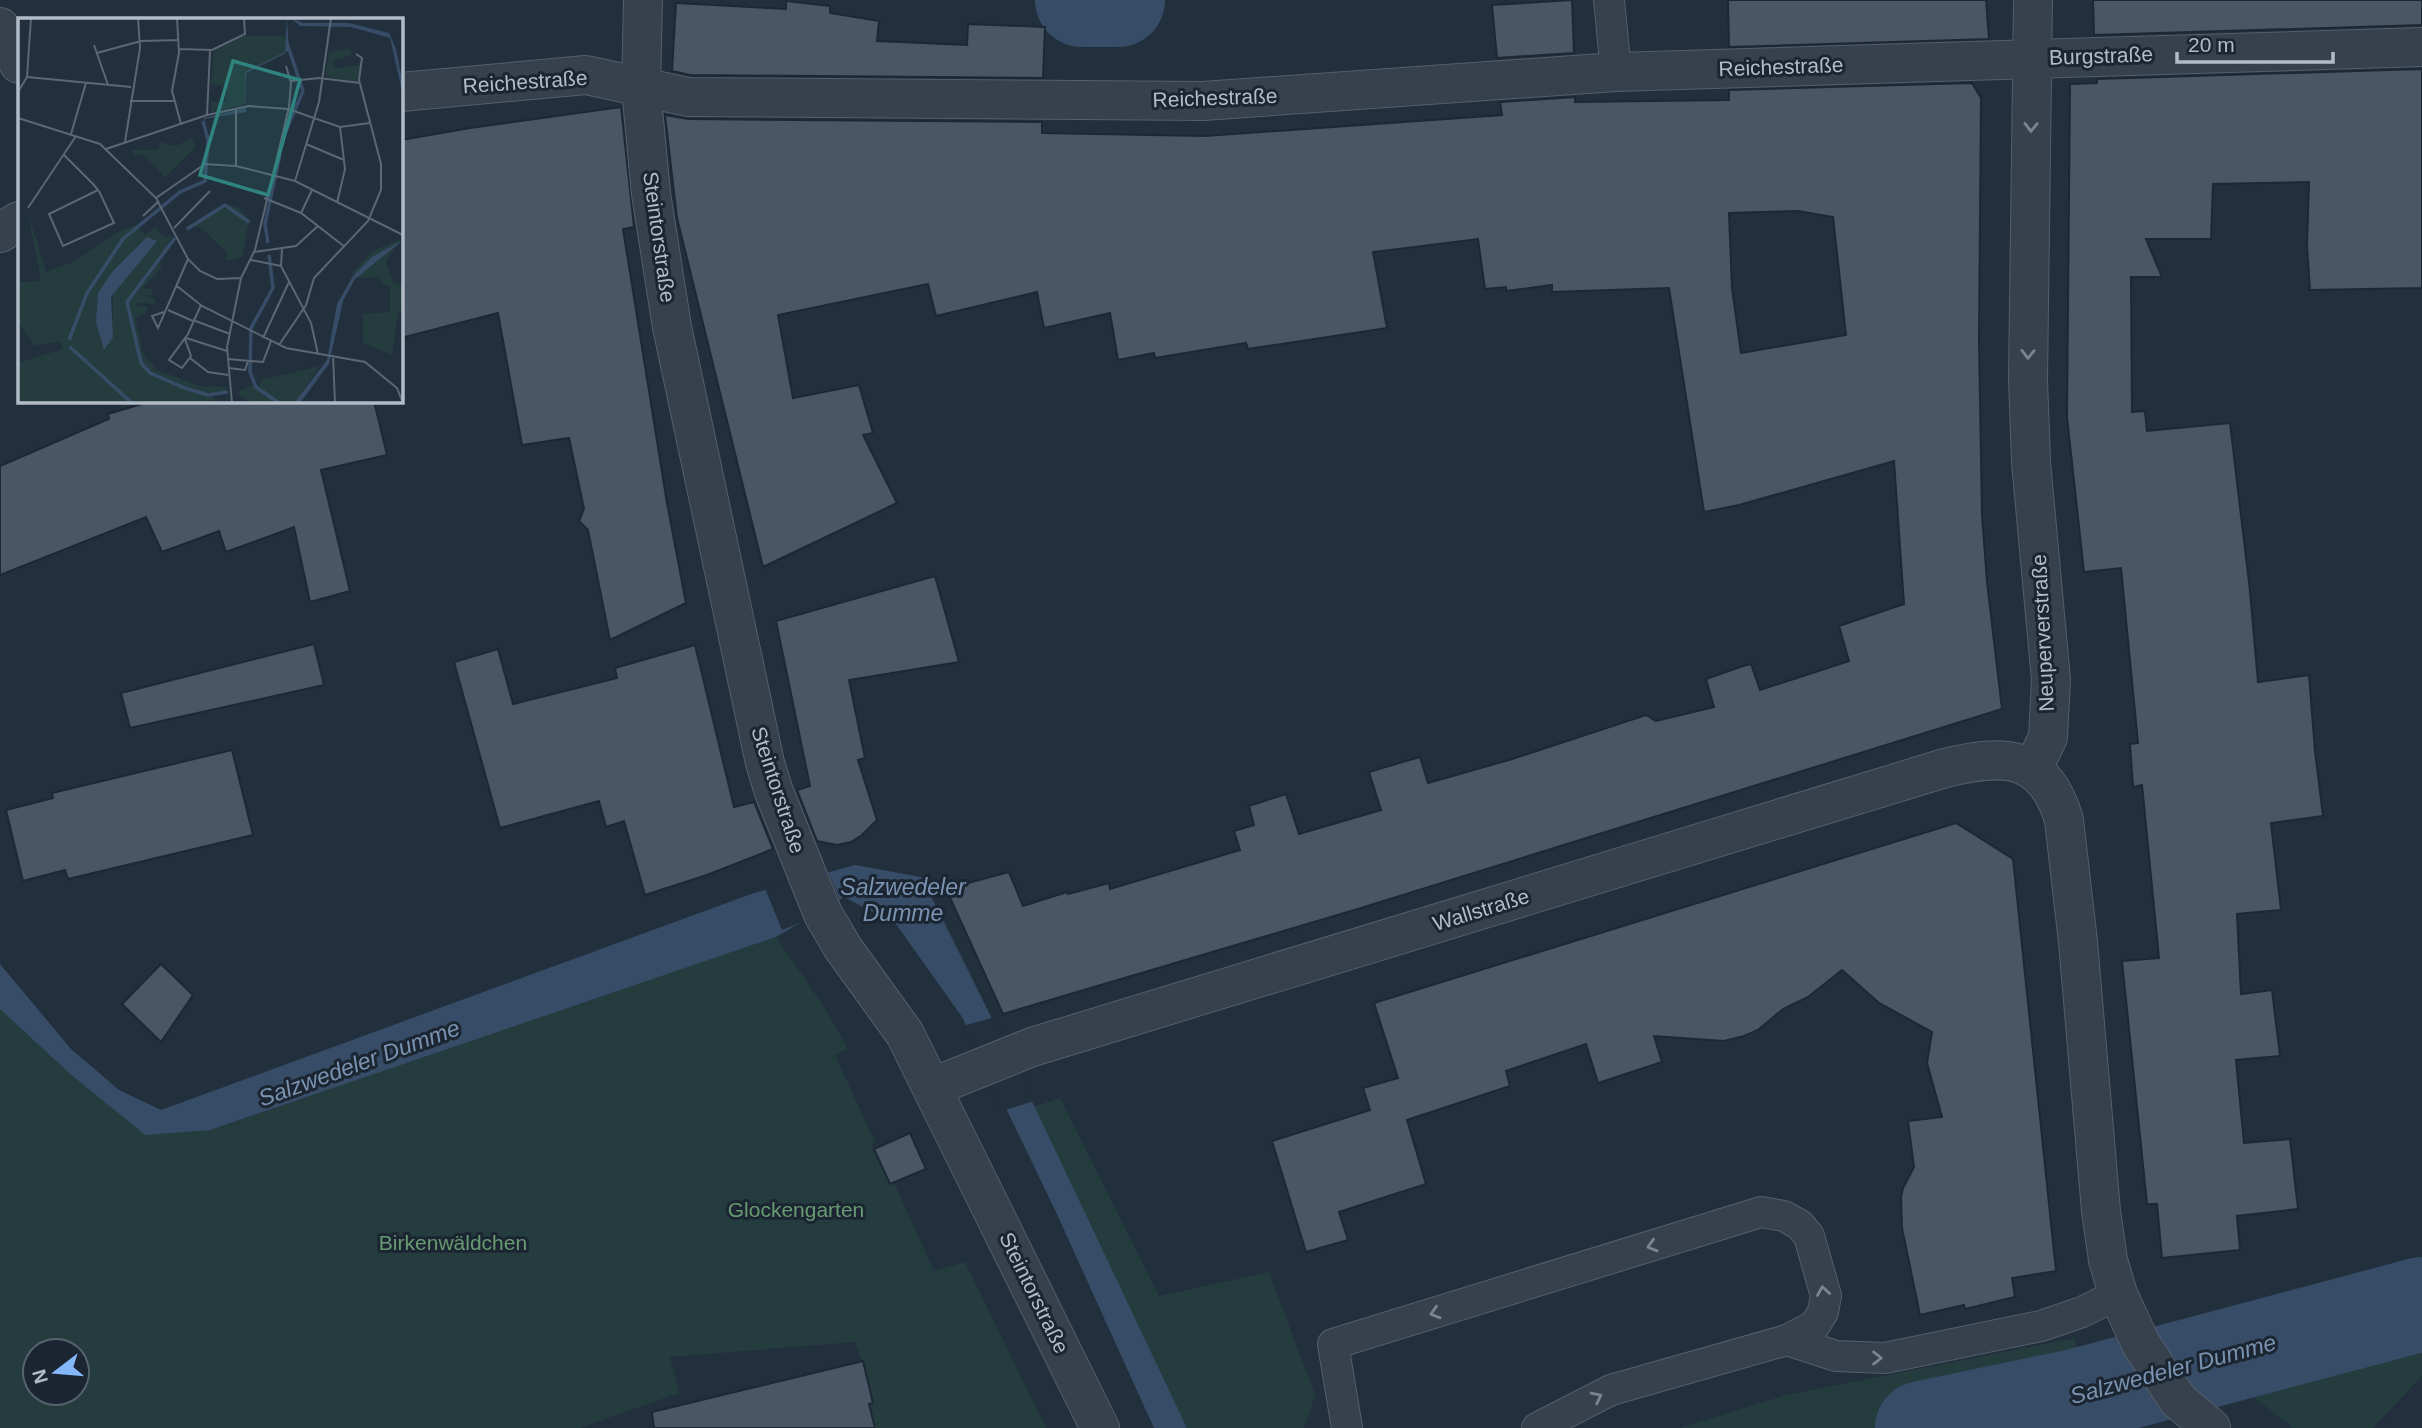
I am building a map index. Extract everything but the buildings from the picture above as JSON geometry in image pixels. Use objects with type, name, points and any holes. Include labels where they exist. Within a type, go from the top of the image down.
[{"type":"street","name":"Steintorstraße","points":[[643,0],[641,88],[651,194],[672,327],[765,763],[822,914],[905,1034],[1100,1428]]},
{"type":"street","name":"Neuperverstraße","points":[[2033,0],[2029,421],[2051,680],[2048,737],[2033,769]]},
{"type":"street","points":[[0,27],[18,62]]},
{"type":"street","name":"Burgstraße","points":[[2032,59],[2422,47]]},
{"type":"street","name":"Reichestraße","points":[[402,92],[586,75],[688,97],[1203,101],[1616,72],[2032,59]]},
{"type":"street","points":[[0,233],[18,222]]},
{"type":"street","name":"Wallstraße","points":[[933,1087],[1032,1047],[1945,768],[1996,759],[2033,769]]},
{"type":"street","points":[[2033,769],[2047,782],[2058,802],[2068,844],[2101,1211],[2108,1260],[2118,1294],[2141,1344],[2178,1400],[2211,1428]]},
{"type":"lane","points":[[1609,2],[1616,72]]},
{"type":"lane","points":[[1347,1428],[1333,1344],[1761,1212],[1784,1216],[1800,1225],[1809,1236],[1826,1296],[1823,1312],[1815,1325],[1787,1340],[1611,1390],[1536,1428]]},
{"type":"lane","points":[[1787,1340],[1836,1356],[1885,1359],[2041,1326],[2082,1312],[2118,1294]]},
{"type":"green space","name":"Birkenwäldchen","points":[[776,937],[826,1010],[848,1049],[835,1055],[875,1142],[872,1145],[890,1184],[894,1183],[934,1271],[965,1262],[1046,1428],[875,1428],[869,1404],[873,1402],[855,1342],[670,1357],[679,1393],[580,1428],[0,1428],[0,1009],[68,1072],[210,1130]]},
{"type":"green space","points":[[1060,1098],[1159,1296],[1269,1272],[1315,1395],[1304,1428],[1187,1428],[1033,1107]]},
{"type":"green space","points":[[2422,1275],[2422,1376],[2373,1428],[2293,1428],[2255,1398],[2207,1347]]},
{"type":"green space","points":[[2075,1338],[2085,1410],[2010,1428],[1680,1428],[1782,1396]]},
{"type":"water","name":"Salzwedeler Dumme","points":[[855,865],[921,877],[1023,1082],[1187,1428],[1154,1428],[1055,1210],[962,1017],[896,924],[844,897],[776,937],[210,1130],[145,1135],[68,1072],[0,1009],[0,964],[71,1049],[119,1090],[161,1110],[754,893]]},
{"type":"pier","points":[[827,869],[841,903],[820,915],[782,930],[764,886]]},
{"type":"pier","points":[[996,1017],[1034,1101],[1002,1111],[962,1026]]},
{"type":"waterway","points":[[1082,0],[1118,0]]},
{"type":"waterway","name":"Salzwedeler Dumme","points":[[1922,1428],[2080,1395],[2422,1304]]},
{"type":"park label","name":"Glockengarten","points":[[796,1210]]}]
